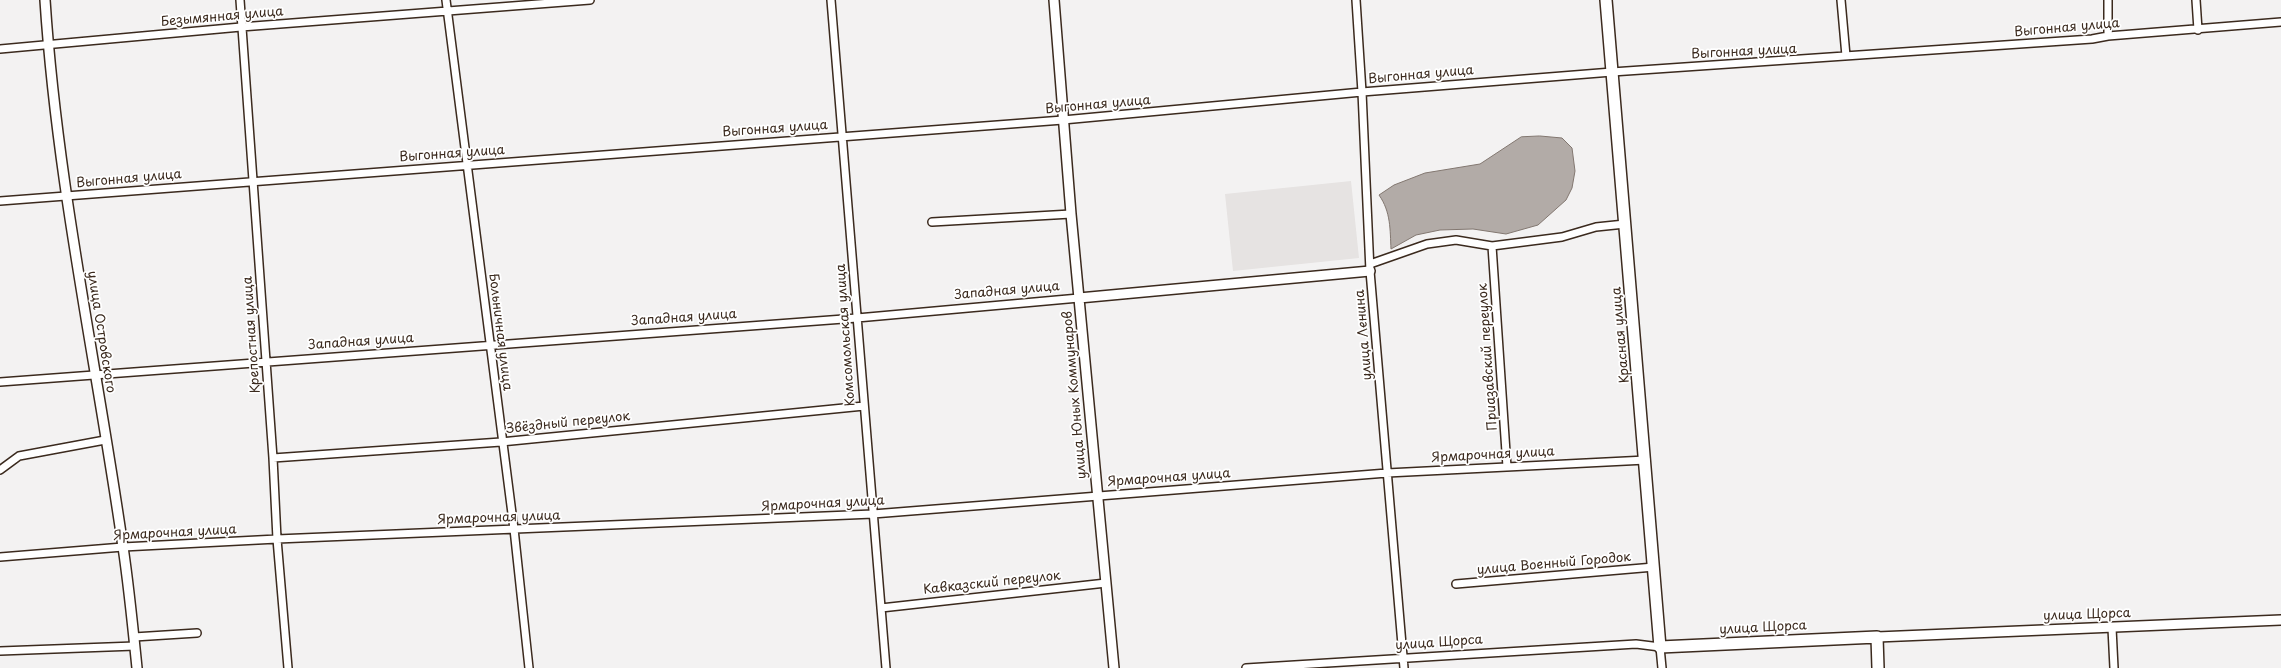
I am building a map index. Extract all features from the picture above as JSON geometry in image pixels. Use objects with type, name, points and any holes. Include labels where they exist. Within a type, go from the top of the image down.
[{"type":"main road","name":"Красная улица","points":[[1606,0],[1646,460],[1660,647]]},
{"type":"main road","name":"улица Щорса","points":[[1660,647],[1877,637]]},
{"type":"main road","points":[[1877,637],[1878,668]]},
{"type":"street","name":"улица Островского","points":[[45,0],[48,45],[66,196],[123,547],[137,668]]},
{"type":"street","name":"Крепостная улица","points":[[240,0],[273,458],[277,539],[288,668]]},
{"type":"street","name":"Больничная улица","points":[[446,0],[501,442],[514,529],[529,668]]},
{"type":"street","name":"Безымянная улица","points":[[0,49],[241,27],[590,0]]},
{"type":"street","name":"Комсомольская улица","points":[[831,0],[886,668]]},
{"type":"street","name":"улица Юных Коммунаров","points":[[1054,0],[1071,214],[1114,668]]},
{"type":"street","name":"улица Ленина","points":[[1356,0],[1370,268],[1404,668]]},
{"type":"street","points":[[1841,0],[1846,56]]},
{"type":"street","points":[[2108,0],[2108,36]]},
{"type":"street","points":[[2196,0],[2198,30]]},
{"type":"street","name":"Выгонная улица","points":[[0,201],[253,180],[1063,120],[1362,92],[1612,72],[2092,40],[2108,36],[2198,30],[2281,22]]},
{"type":"street","points":[[932,222],[1071,214]]},
{"type":"street","points":[[1370,268],[1427,244],[1456,240],[1492,246],[1562,237],[1596,227],[1625,224]]},
{"type":"street","name":"Приазавский переулок","points":[[1492,246],[1507,467]]},
{"type":"street","name":"Западная улица","points":[[0,382],[857,318],[1079,298],[1370,268]]},
{"type":"street","name":"Звёздный переулок","points":[[273,458],[501,442],[864,406]]},
{"type":"street","points":[[0,470],[19,456],[105,440]]},
{"type":"street","name":"Ярмарочная улица","points":[[0,557],[123,547],[277,539],[873,514],[1388,473],[1646,460]]},
{"type":"street","name":"улица Военный Городок","points":[[1456,584],[1654,567]]},
{"type":"street","name":"Кавказский переулок","points":[[881,608],[1106,583]]},
{"type":"street","name":"улица Щорса","points":[[1877,637],[2281,620]]},
{"type":"street","points":[[2112,628],[2114,668]]},
{"type":"street","points":[[0,651],[134,641],[197,633]]},
{"type":"street","name":"улица Щорса","points":[[1246,668],[1636,644],[1660,647]]},
{"type":"street","name":"Красная улица","points":[[1660,647],[1662,668]]},
{"type":"shaded area","points":[[1540,136],[1562,138],[1572,148],[1575,171],[1572,188],[1566,200],[1538,225],[1506,234],[1473,229],[1440,230],[1416,235],[1391,249],[1388,215],[1379,195],[1394,185],[1425,173],[1480,164],[1521,137]]},
{"type":"shaded area","points":[[1351,181],[1359,258],[1233,271],[1225,194]]}]
